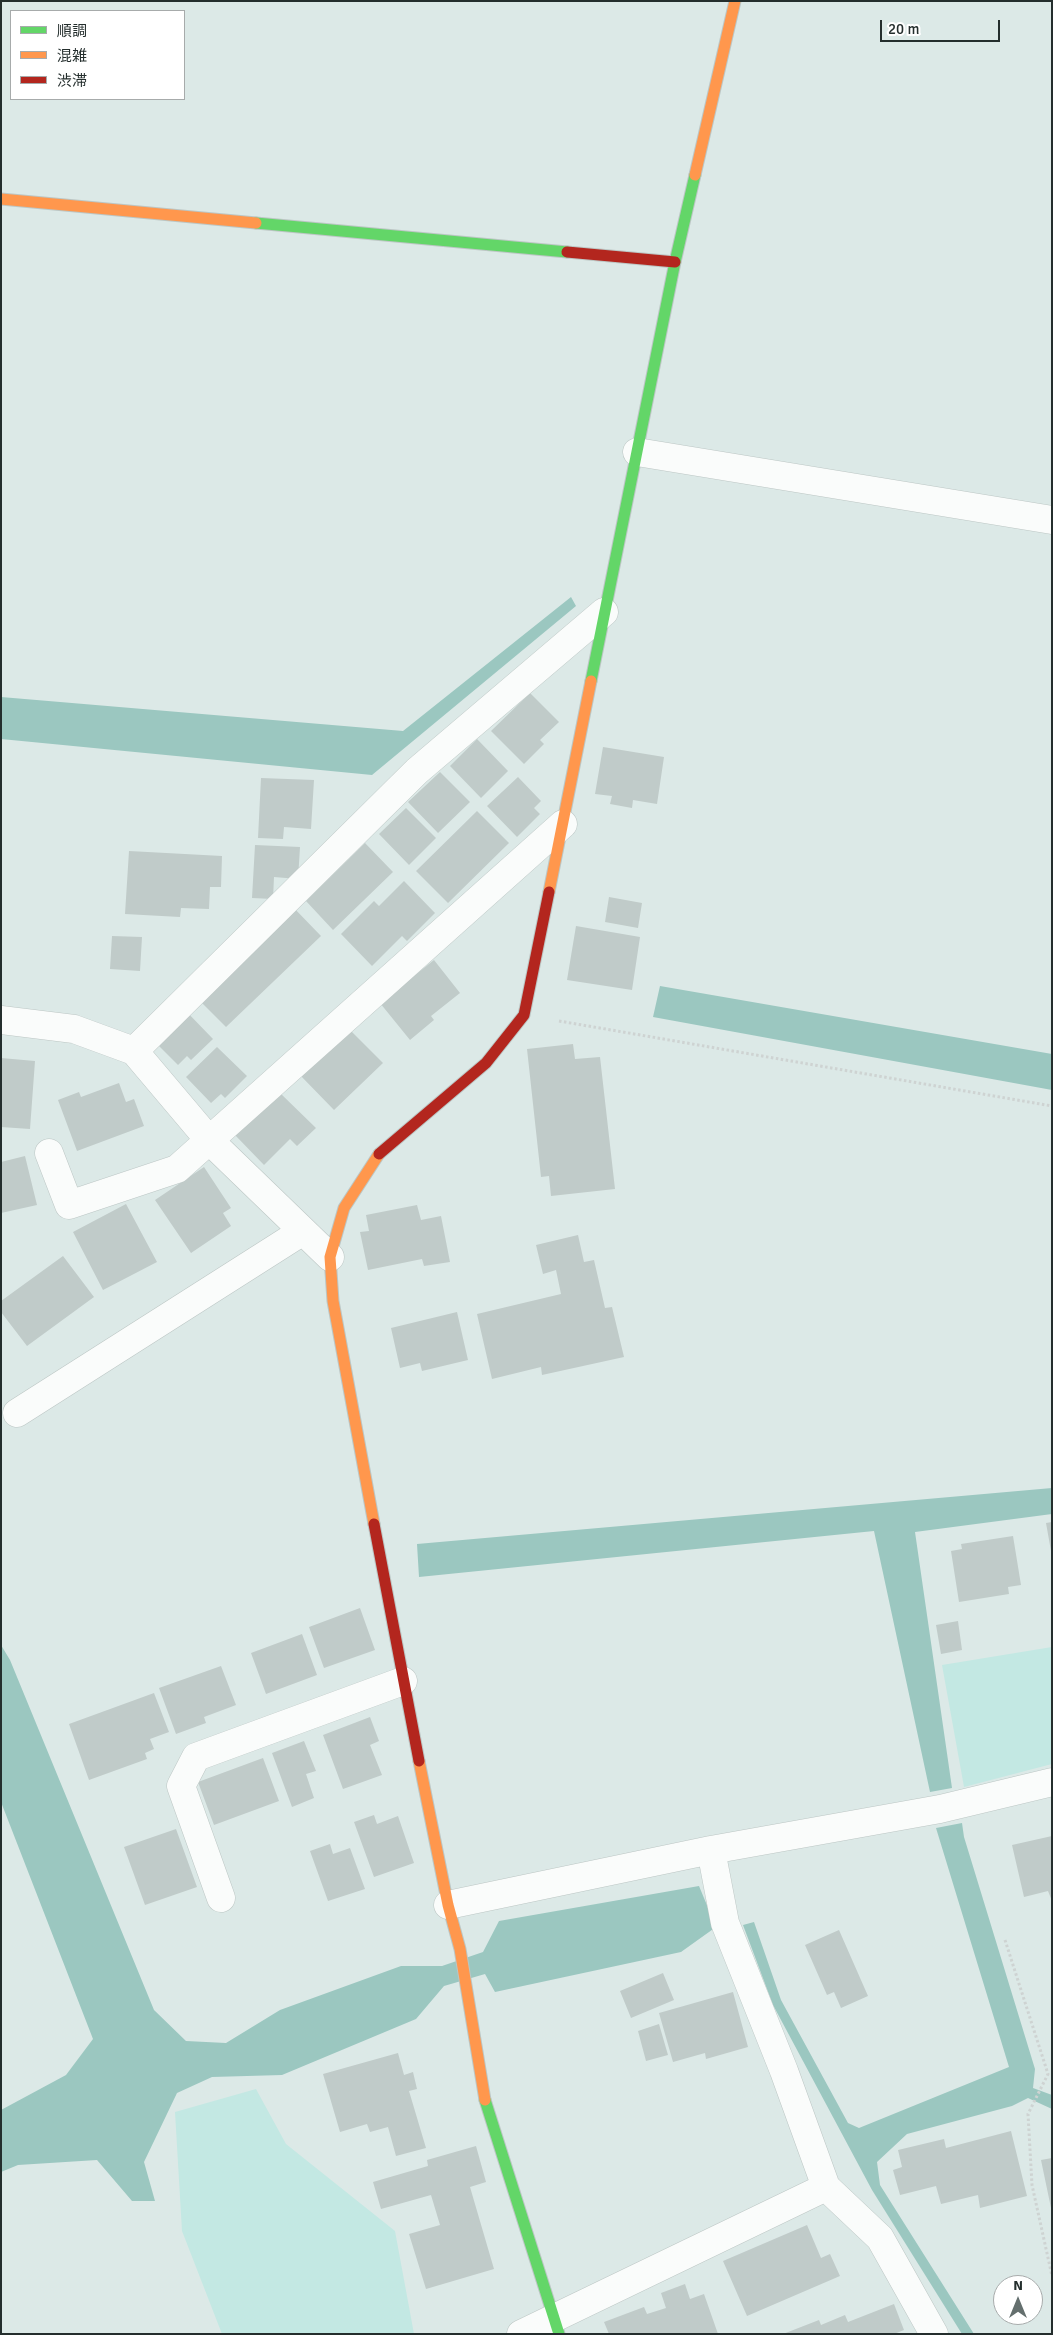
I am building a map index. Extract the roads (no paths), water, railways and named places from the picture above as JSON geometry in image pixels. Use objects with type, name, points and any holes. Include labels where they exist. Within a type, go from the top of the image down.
[{"type":"street","points":[[556,2326],[483,2094],[460,1949],[448,1905],[403,1681],[333,1301],[330,1257],[344,1208],[380,1152],[486,1063],[524,1015],[675,262],[735,1]]},
{"type":"street","points":[[1,199],[675,262]]},
{"type":"street","points":[[636,452],[1052,520]]},
{"type":"street","points":[[134,1051],[417,771],[604,612]]},
{"type":"street","points":[[49,1153],[69,1205],[177,1170],[563,824]]},
{"type":"street","points":[[1,1020],[74,1029],[134,1051],[210,1141],[330,1257]]},
{"type":"street","points":[[17,1413],[303,1231]]},
{"type":"street","points":[[221,1898],[181,1786],[196,1756],[403,1681]]},
{"type":"street","points":[[448,1905],[711,1850],[940,1809],[1052,1782]]},
{"type":"street","points":[[711,1850],[725,1923],[784,2071],[826,2188],[880,2238],[934,2334]]},
{"type":"street","points":[[520,2334],[556,2326],[826,2188]]}]
